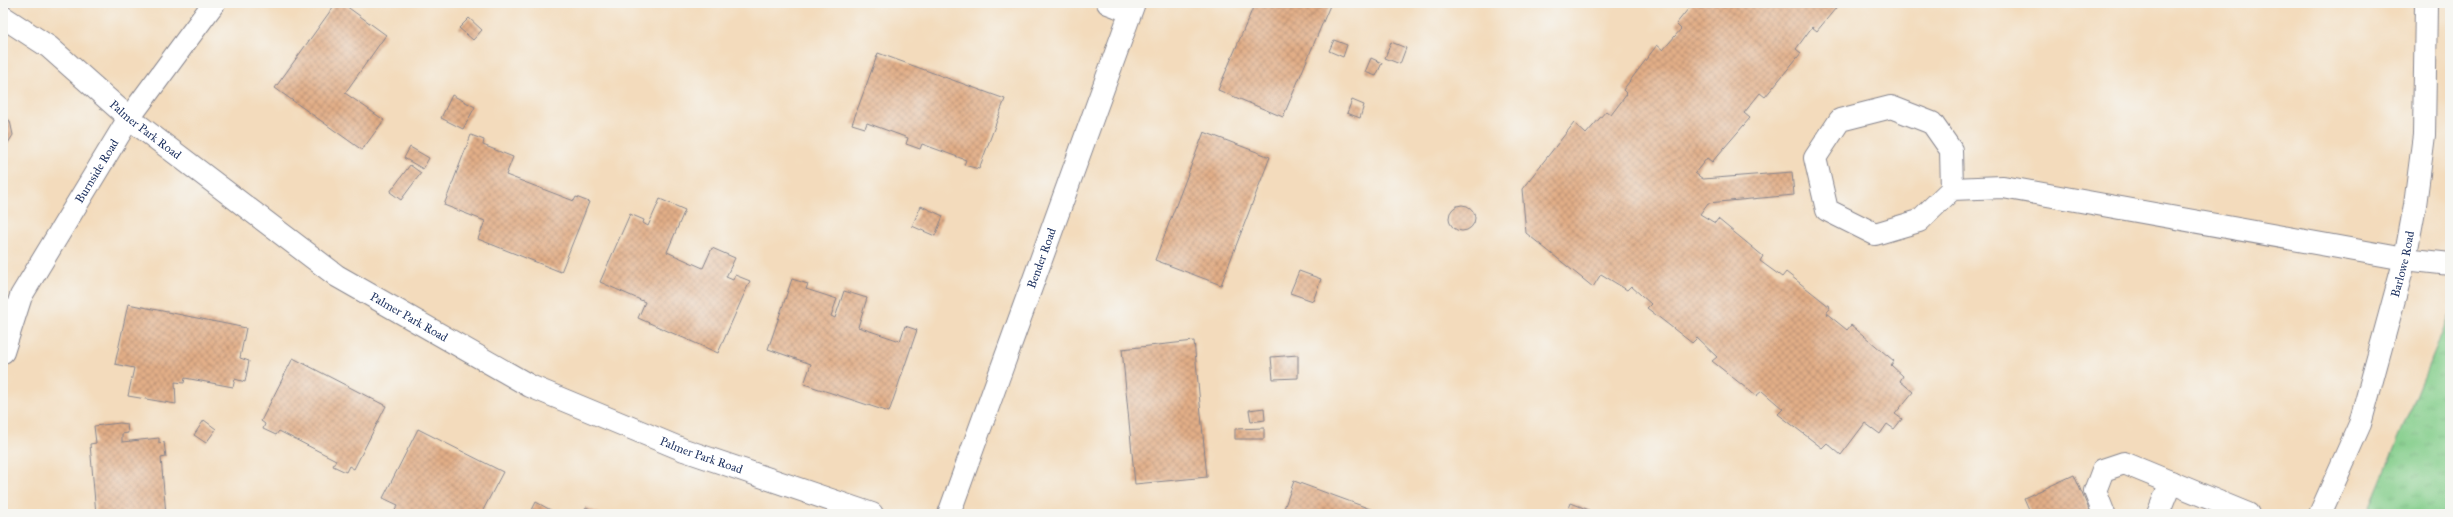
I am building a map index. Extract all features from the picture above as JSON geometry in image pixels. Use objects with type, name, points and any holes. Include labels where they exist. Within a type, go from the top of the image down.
[{"type":"street","name":"Burnside Road","points":[[3,352],[21,296],[129,118],[214,3]]},
{"type":"street","points":[[1108,3],[1131,7]]},
{"type":"street","name":"Barlowe Road","points":[[2320,514],[2360,424],[2405,259],[2416,205],[2424,135],[2426,3]]},
{"type":"street","name":"Bender Road","points":[[949,514],[1131,7]]},
{"type":"street","name":"Palmer Park Road","points":[[3,17],[49,48],[129,118],[336,276],[530,386],[684,450],[872,514]]},
{"type":"street","points":[[1952,189],[1951,150],[1932,123],[1891,107],[1840,120],[1815,158],[1827,210],[1875,234],[1919,221],[1952,189],[2003,188],[2405,259],[2450,264]]},
{"type":"street","points":[[2104,514],[2095,492],[2103,470],[2124,463],[2171,482],[2211,507],[2248,514]]},
{"type":"street","points":[[2158,514],[2171,482]]},
{"type":"green space","points":[[2450,314],[2450,514],[2367,514]]},
{"type":"building","points":[[336,3],[342,3],[386,35],[345,93],[384,120],[362,150],[275,88]]},
{"type":"building","points":[[1255,3],[1331,3],[1283,117],[1218,90]]},
{"type":"building","points":[[1693,3],[1840,3],[1817,31],[1812,27],[1796,49],[1801,53],[1765,97],[1760,93],[1744,113],[1750,118],[1712,162],[1707,158],[1695,173],[1703,179],[1792,172],[1794,195],[1708,203],[1700,214],[1715,223],[1718,219],[1763,256],[1760,261],[1782,277],[1786,272],[1830,307],[1826,313],[1847,330],[1851,325],[1894,361],[1891,365],[1903,376],[1900,381],[1913,392],[1895,414],[1902,419],[1894,429],[1887,424],[1880,434],[1865,423],[1841,455],[1827,443],[1822,448],[1778,414],[1783,409],[1762,391],[1756,396],[1712,361],[1717,357],[1697,338],[1692,343],[1647,308],[1651,304],[1631,286],[1627,290],[1601,274],[1593,287],[1526,233],[1522,189],[1574,123],[1586,134],[1606,111],[1611,115],[1627,94],[1623,90],[1657,45],[1663,50],[1681,29],[1676,24]]},
{"type":"building","points":[[469,18],[482,30],[473,40],[459,28]]},
{"type":"building","points":[[1334,40],[1347,45],[1343,57],[1329,51]]},
{"type":"building","points":[[1391,42],[1406,48],[1400,64],[1385,58]]},
{"type":"building","points":[[878,53],[1005,99],[979,169],[964,165],[966,160],[922,144],[920,149],[906,144],[908,138],[867,123],[865,128],[852,124]]},
{"type":"building","points":[[1371,58],[1382,63],[1376,76],[1365,72]]},
{"type":"building","points":[[452,95],[475,107],[463,129],[441,118]]},
{"type":"building","points":[[1352,100],[1364,105],[1360,118],[1347,113]]},
{"type":"building","points":[[3,116],[10,121],[13,135],[3,151]]},
{"type":"building","points":[[1204,132],[1270,157],[1221,285],[1155,260]]},
{"type":"building","points":[[471,135],[484,140],[483,145],[513,157],[506,175],[574,201],[576,197],[589,202],[561,272],[478,239],[485,221],[444,205]]},
{"type":"building","points":[[410,147],[429,158],[423,169],[404,158]]},
{"type":"building","points":[[410,165],[421,173],[401,200],[390,192]]},
{"type":"building","points":[[660,199],[685,210],[667,252],[703,268],[712,248],[735,258],[726,277],[733,280],[735,275],[750,281],[718,353],[638,318],[645,302],[600,282],[630,214],[644,220],[643,223],[648,226]]},
{"type":"building","points":[[1462,205],[1471,209],[1475,218],[1471,227],[1462,231],[1453,227],[1449,218],[1453,209]]},
{"type":"building","points":[[921,206],[943,216],[935,236],[912,226]]},
{"type":"building","points":[[1299,271],[1321,279],[1313,301],[1290,293]]},
{"type":"building","points":[[792,279],[808,284],[806,289],[837,299],[831,316],[835,318],[844,291],[867,298],[858,327],[900,341],[905,326],[917,330],[889,412],[804,384],[811,364],[768,349]]},
{"type":"building","points":[[128,304],[246,328],[240,358],[249,361],[245,382],[235,379],[233,387],[185,378],[184,383],[175,382],[176,404],[128,396],[134,368],[115,364]]},
{"type":"building","points":[[1194,341],[1207,477],[1135,484],[1122,349]]},
{"type":"building","points":[[1298,355],[1298,378],[1273,379],[1271,357]]},
{"type":"building","points":[[293,358],[386,406],[354,469],[349,466],[346,472],[333,466],[336,460],[279,431],[276,435],[263,429],[265,424],[261,421]]},
{"type":"building","points":[[1264,408],[1265,420],[1251,422],[1249,410]]},
{"type":"building","points":[[204,420],[216,429],[206,443],[194,435]]},
{"type":"building","points":[[120,423],[127,424],[128,433],[122,434],[122,442],[159,438],[159,443],[164,442],[166,457],[161,458],[166,514],[96,514],[90,444],[96,443],[94,426]]},
{"type":"building","points":[[1264,428],[1264,439],[1235,439],[1235,429]]},
{"type":"building","points":[[418,429],[503,472],[481,514],[393,514],[398,505],[383,498]]},
{"type":"building","points":[[2074,475],[2091,514],[2031,514],[2024,498]]},
{"type":"building","points":[[1294,481],[1384,514],[1282,514]]},
{"type":"building","points":[[536,502],[558,514],[530,514]]},
{"type":"building","points":[[1571,503],[1589,510],[1588,514],[1567,514]]},
{"type":"building","points":[[586,507],[600,514],[583,514]]}]
